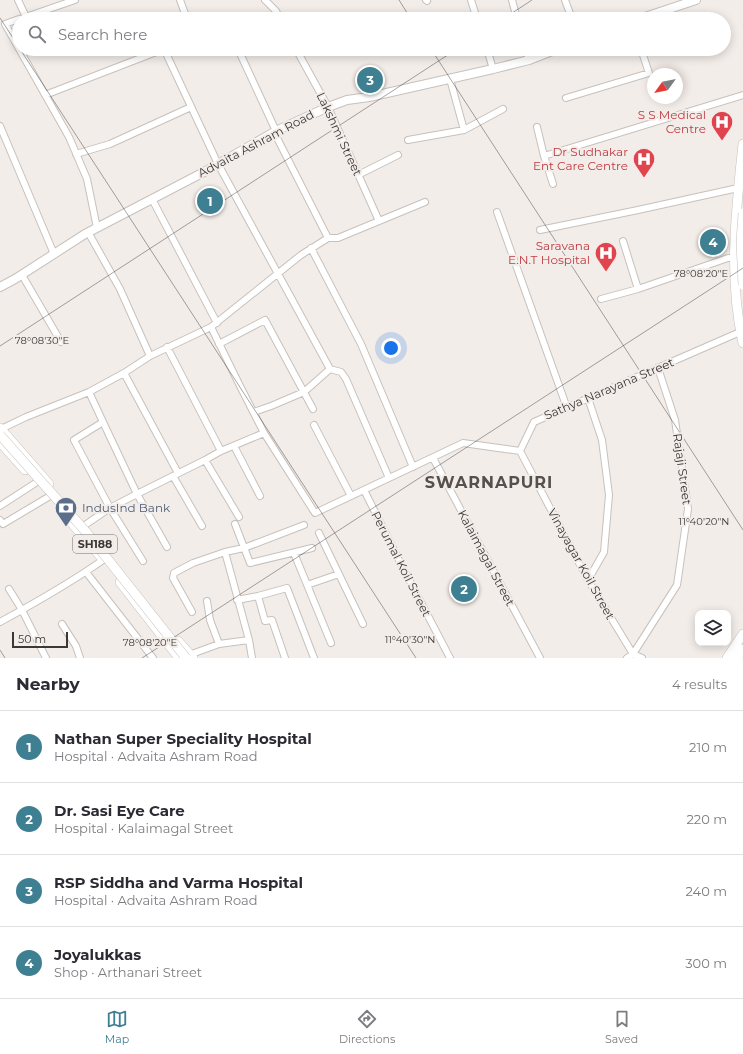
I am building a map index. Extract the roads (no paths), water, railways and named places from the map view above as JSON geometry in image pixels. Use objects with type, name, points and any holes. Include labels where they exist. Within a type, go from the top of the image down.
[{"type":"main road","points":[[743,144],[738,188],[739,248],[735,298],[743,343]]},
{"type":"main road","points":[[743,212],[741,240],[743,285]]},
{"type":"main road","points":[[0,430],[85,525],[184,656]]},
{"type":"main road","name":"SH188","points":[[0,430],[87,534],[184,656]]},
{"type":"main road","points":[[0,442],[50,496],[184,656]]},
{"type":"main road","points":[[727,658],[743,634]]},
{"type":"main road","points":[[730,658],[743,638]]},
{"type":"main road","points":[[737,658],[743,649]]},
{"type":"street","points":[[18,0],[21,12]]},
{"type":"street","points":[[40,12],[75,0]]},
{"type":"street","points":[[180,0],[184,12]]},
{"type":"street","points":[[265,0],[276,12]]},
{"type":"street","points":[[471,0],[475,12]]},
{"type":"street","points":[[512,0],[515,12]]},
{"type":"street","points":[[565,0],[569,12]]},
{"type":"street","points":[[660,12],[696,0]]},
{"type":"street","points":[[12,22],[5,24],[12,36]]},
{"type":"street","points":[[23,56],[69,137],[87,179],[97,228]]},
{"type":"street","points":[[45,95],[146,56]]},
{"type":"street","points":[[167,56],[218,164],[330,369],[341,372],[346,379],[389,478]]},
{"type":"street","points":[[241,56],[275,131],[328,238]]},
{"type":"street","name":"Lakshmi Street","points":[[300,56],[328,107],[379,221]]},
{"type":"street","points":[[488,56],[493,69]]},
{"type":"street","points":[[528,56],[529,60]]},
{"type":"street","name":"Advaita Ashram Road","points":[[0,287],[22,275],[88,232],[218,164],[275,131],[328,107],[347,100],[369,97],[450,79],[529,60],[539,56]]},
{"type":"street","points":[[566,98],[649,73],[643,56]]},
{"type":"street","points":[[450,79],[464,130]]},
{"type":"street","points":[[544,156],[743,95]]},
{"type":"street","points":[[76,154],[110,144],[191,107]]},
{"type":"street","points":[[408,140],[464,130],[503,109]]},
{"type":"street","points":[[0,126],[54,254]]},
{"type":"street","points":[[537,127],[553,184]]},
{"type":"street","points":[[358,175],[398,155]]},
{"type":"street","points":[[540,230],[738,188]]},
{"type":"street","points":[[152,199],[214,325],[219,344],[264,433],[315,513],[463,443],[520,451]]},
{"type":"street","points":[[0,430],[26,417],[89,392],[124,373],[150,356],[214,325],[301,255],[328,238],[338,238],[425,202]]},
{"type":"street","points":[[497,212],[567,408]]},
{"type":"street","points":[[88,232],[120,289],[150,356]]},
{"type":"street","points":[[623,241],[638,289]]},
{"type":"street","points":[[311,248],[361,344],[413,467]]},
{"type":"street","points":[[601,299],[638,289],[728,258],[738,259]]},
{"type":"street","points":[[22,275],[61,342]]},
{"type":"street","points":[[219,344],[265,320],[313,409]]},
{"type":"street","name":"Sathya Narayana Street","points":[[520,451],[534,422],[740,332]]},
{"type":"street","points":[[167,347],[221,451]]},
{"type":"street","name":"Rajaji Street","points":[[633,654],[677,585],[688,509],[675,420],[658,368]]},
{"type":"street","points":[[254,412],[304,392],[330,369]]},
{"type":"street","points":[[124,373],[202,526]]},
{"type":"street","points":[[89,392],[137,494],[168,547]]},
{"type":"street","points":[[588,398],[602,440],[610,495],[604,552],[588,580]]},
{"type":"street","points":[[103,422],[74,440],[110,508],[143,561]]},
{"type":"street","points":[[314,425],[351,496]]},
{"type":"street","points":[[85,525],[110,508],[175,474],[221,451],[264,433]]},
{"type":"street","points":[[234,446],[260,496]]},
{"type":"street","name":"Vinayagar Koil Street","points":[[520,451],[588,580],[633,654]]},
{"type":"street","name":"Kalaimagal Street","points":[[433,458],[540,658]]},
{"type":"street","points":[[205,460],[239,517]]},
{"type":"street","points":[[0,506],[37,482]]},
{"type":"street","name":"Perumal Koil Street","points":[[364,490],[450,658]]},
{"type":"street","points":[[0,520],[3,524],[50,496]]},
{"type":"street","points":[[235,524],[250,563],[312,548]]},
{"type":"street","points":[[192,612],[173,578],[174,573],[193,563],[225,552],[244,548],[304,525]]},
{"type":"street","points":[[319,533],[363,624]]},
{"type":"street","points":[[225,552],[249,640],[252,658]]},
{"type":"street","points":[[294,553],[331,643]]},
{"type":"street","points":[[0,622],[86,572],[103,560]]},
{"type":"street","points":[[86,572],[153,658]]},
{"type":"street","points":[[308,585],[339,574]]},
{"type":"street","points":[[237,600],[286,588],[314,658]]},
{"type":"street","points":[[9,589],[22,610],[46,658]]},
{"type":"street","points":[[258,596],[265,621],[272,620],[285,658]]},
{"type":"street","points":[[207,601],[210,620],[219,644]]},
{"type":"street","points":[[62,624],[76,646],[80,658]]},
{"type":"street","points":[[184,656],[219,644],[249,640]]},
{"type":"street","points":[[626,658],[633,654],[642,658]]},
{"type":"place","name":"RSP Siddha and Varma Hospital","points":[[370,80]]},
{"type":"place","name":"S S Medical Centre","points":[[722,142]]},
{"type":"place","name":"Dr Sudhakar Ent Care Centre","points":[[644,178]]},
{"type":"place","name":"Nathan Super Speciality Hospital","points":[[210,201]]},
{"type":"place","name":"Joyalukkas","points":[[713,242]]},
{"type":"place","name":"Saravana E.N.T Hospital","points":[[606,272]]},
{"type":"place","name":"IndusInd Bank","points":[[66,528]]},
{"type":"place","name":"Dr. Sasi Eye Care","points":[[464,589]]},
{"type":"district","name":"SWARNAPURI","points":[[489,482]]}]
